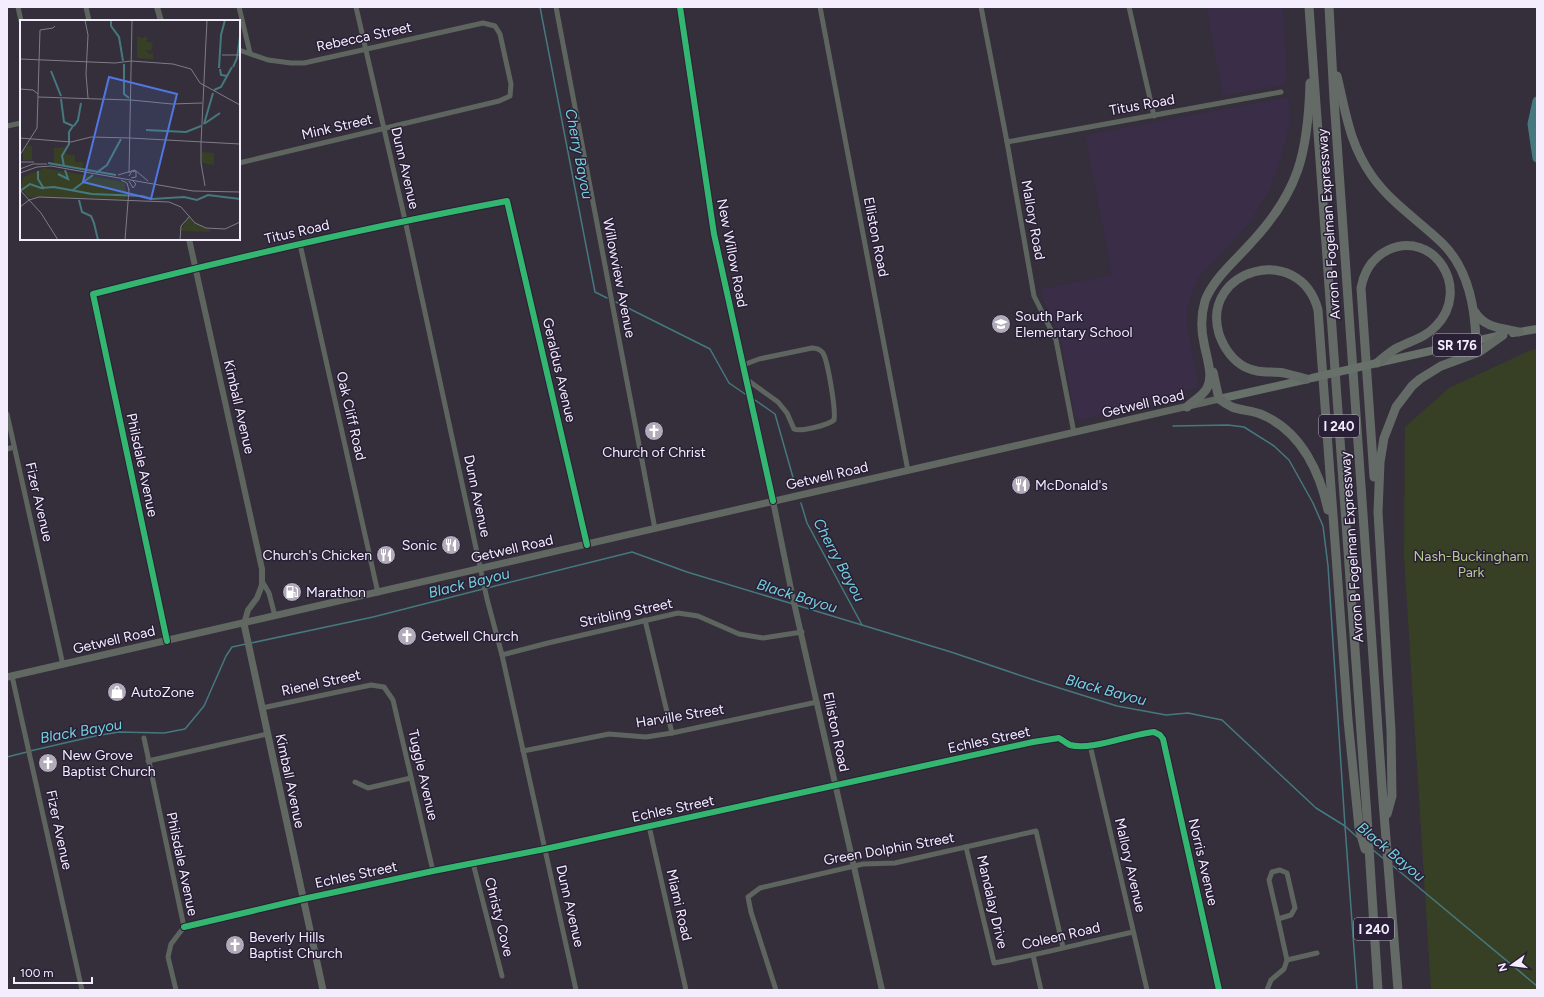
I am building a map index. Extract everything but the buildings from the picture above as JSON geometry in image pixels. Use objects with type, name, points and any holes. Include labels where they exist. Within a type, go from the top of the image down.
[{"type":"highway","name":"Avron B Fogelman Expressway","points":[[1309,7],[1367,816],[1378,990]]},
{"type":"highway","name":"Avron B Fogelman Expressway","points":[[1329,7],[1334,99],[1398,990]]},
{"type":"highway","points":[[1187,407],[1204,392],[1208,386],[1209,373],[1202,316],[1204,304],[1221,276],[1280,208],[1299,168],[1308,126],[1311,36]]},
{"type":"highway","points":[[1332,56],[1348,126],[1361,158],[1372,176],[1387,195],[1408,215],[1443,243],[1456,260],[1465,277],[1473,307],[1476,323],[1476,341]]},
{"type":"highway","points":[[1377,363],[1398,347],[1419,339],[1431,331],[1442,320],[1450,304],[1451,284],[1444,268],[1435,257],[1418,248],[1404,246],[1398,247],[1378,256],[1368,266],[1361,288],[1373,465],[1378,512],[1392,761],[1392,796],[1385,821]]},
{"type":"highway","points":[[1310,379],[1283,373],[1262,372],[1247,368],[1235,360],[1226,349],[1218,329],[1218,309],[1228,289],[1242,277],[1254,271],[1267,269],[1289,273],[1306,286],[1317,304],[1348,720],[1359,828],[1370,868]]},
{"type":"highway","points":[[1473,307],[1480,319],[1488,324],[1519,332]]},
{"type":"highway","points":[[1378,512],[1380,462],[1384,438],[1392,416],[1403,397],[1412,386],[1430,372],[1456,360],[1479,352],[1503,335]]},
{"type":"highway","points":[[1207,354],[1211,363],[1219,399],[1233,408],[1254,412],[1272,419],[1290,434],[1306,452],[1317,473],[1326,499],[1337,571]]},
{"type":"main road","name":"New Willow Road","points":[[680,7],[710,212],[773,501]]},
{"type":"main road","name":"Getwell Road","points":[[10,677],[1219,399],[1503,335],[1537,329]]},
{"type":"main road","name":"Kimball Avenue","points":[[244,624],[323,990]]},
{"type":"street","points":[[18,7],[21,20]]},
{"type":"street","points":[[86,7],[89,20]]},
{"type":"street","points":[[157,7],[161,20]]},
{"type":"street","points":[[239,7],[250,53]]},
{"type":"street","name":"Dunn Avenue","points":[[356,7],[483,580],[524,751],[576,990]]},
{"type":"street","name":"Willowview Avenue","points":[[556,7],[655,529]]},
{"type":"street","name":"Elliston Road","points":[[820,7],[908,471]]},
{"type":"street","name":"Mallory Road","points":[[981,7],[1007,142],[1034,296],[1056,340],[1074,433]]},
{"type":"street","points":[[1129,7],[1154,116]]},
{"type":"street","name":"Rebecca Street","points":[[240,50],[268,60],[291,63],[304,62],[483,23],[495,26],[500,34],[511,84],[510,96]]},
{"type":"street","name":"Titus Road","points":[[1007,142],[1281,92]]},
{"type":"street","name":"Mink Street","points":[[240,163],[500,101],[510,96]]},
{"type":"street","points":[[7,126],[20,123]]},
{"type":"street","name":"Titus Road","points":[[93,294],[195,268],[404,220],[507,201]]},
{"type":"street","name":"Geraldus Avenue","points":[[507,201],[587,545]]},
{"type":"street","name":"Kimball Avenue","points":[[189,240],[262,569],[262,585],[257,598],[248,610],[244,624]]},
{"type":"street","name":"Oak Cliff Road","points":[[300,244],[378,593]]},
{"type":"street","name":"Philsdale Avenue","points":[[93,294],[167,641]]},
{"type":"street","points":[[743,365],[759,359],[817,348],[826,360],[829,372],[834,420],[826,424],[800,430],[794,429],[787,414],[778,402],[746,379]]},
{"type":"street","name":"Fizer Avenue","points":[[7,414],[63,665]]},
{"type":"street","points":[[7,449],[14,447]]},
{"type":"street","name":"Elliston Road","points":[[773,501],[792,594],[802,632],[835,786],[882,990]]},
{"type":"street","name":"Kimball Avenue","points":[[262,581],[269,593],[275,616]]},
{"type":"street","name":"Stribling Street","points":[[502,655],[678,613],[698,616],[739,634],[764,638],[802,632]]},
{"type":"street","points":[[645,620],[672,733]]},
{"type":"street","name":"Fizer Avenue","points":[[10,677],[29,752],[82,990]]},
{"type":"street","name":"Rienel Street","points":[[262,708],[371,685],[384,687]]},
{"type":"street","name":"Tuggle Avenue","points":[[384,687],[393,700],[433,871]]},
{"type":"street","name":"Harville Street","points":[[524,751],[608,734],[646,737],[672,733],[817,702]]},
{"type":"street","name":"Echles Street","points":[[184,927],[303,899],[545,849],[1059,738],[1068,744],[1078,746],[1154,732],[1160,734],[1163,739]]},
{"type":"street","points":[[148,761],[267,734]]},
{"type":"street","name":"Philsdale Avenue","points":[[144,738],[184,927],[171,944],[168,957],[176,990]]},
{"type":"street","name":"Norris Avenue","points":[[1163,739],[1219,990]]},
{"type":"street","name":"Mallory Avenue","points":[[1090,745],[1147,990]]},
{"type":"street","points":[[355,782],[368,788],[411,778]]},
{"type":"street","name":"Miami Road","points":[[649,826],[686,990]]},
{"type":"street","name":"Green Dolphin Street","points":[[776,990],[751,912],[748,897],[760,888],[854,866],[895,863],[1036,831],[1063,947]]},
{"type":"street","name":"Mandalay Drive","points":[[966,847],[994,963]]},
{"type":"street","name":"Christy Cove","points":[[473,863],[502,976]]},
{"type":"street","points":[[1267,990],[1271,980],[1284,969],[1287,960],[1278,920],[1269,880],[1272,872],[1280,870],[1286,873],[1295,908],[1291,915],[1278,920]]},
{"type":"street","name":"Coleen Road","points":[[994,963],[1133,932]]},
{"type":"street","points":[[1287,960],[1317,953]]},
{"type":"street","points":[[1033,955],[1041,990]]},
{"type":"shaded area","points":[[1206,7],[1283,7],[1287,84],[1223,96]]},
{"type":"shaded area","points":[[1289,97],[1290,122],[1282,155],[1270,189],[1249,224],[1199,277],[1192,293],[1187,310],[1188,331],[1199,387],[1081,420],[1077,418],[1074,412],[1061,342],[1040,289],[1112,275],[1085,135]]},
{"type":"green space","name":"Nash-Buckingham Park","points":[[1537,349],[1537,990],[1431,990],[1404,556],[1405,427],[1449,388],[1531,350]]},
{"type":"waterway","name":"Cherry Bayou","points":[[540,7],[595,292],[607,298]]},
{"type":"waterway","points":[[1537,101],[1532,124],[1537,158]]},
{"type":"waterway","name":"Cherry Bayou","points":[[616,302],[710,349],[729,383],[745,394]]},
{"type":"waterway","name":"Cherry Bayou","points":[[755,400],[775,414],[796,488]]},
{"type":"waterway","points":[[1173,426],[1228,425],[1244,427],[1274,446],[1289,460],[1313,503],[1323,526],[1328,566],[1357,990]]},
{"type":"waterway","name":"Cherry Bayou","points":[[801,503],[807,523],[862,625]]},
{"type":"waterway","name":"Black Bayou","points":[[487,588],[632,552],[687,572],[793,604]]},
{"type":"waterway","name":"Black Bayou","points":[[251,643],[373,617],[483,589]]},
{"type":"waterway","name":"Black Bayou","points":[[796,605],[951,652],[1117,706],[1166,715],[1188,713],[1222,720],[1316,808],[1345,826],[1357,837]]},
{"type":"waterway","name":"Black Bayou","points":[[30,751],[119,732],[164,733],[185,729],[204,706],[226,656],[232,647],[246,644]]},
{"type":"waterway","name":"Black Bayou","points":[[7,757],[27,752]]},
{"type":"waterway","name":"Black Bayou","points":[[1373,850],[1384,859]]},
{"type":"waterway","name":"Black Bayou","points":[[1393,866],[1537,986]]},
{"type":"cycle path","points":[[680,7],[714,234],[773,501]]},
{"type":"cycle path","points":[[167,641],[93,294],[299,244],[507,201],[587,545]]},
{"type":"cycle path","points":[[184,927],[303,899],[545,849],[1033,742],[1059,738],[1070,745],[1089,746],[1154,732],[1160,735],[1163,739],[1219,990]]},
{"type":"place","name":"South Park Elementary School","points":[[1001,324]]},
{"type":"place","name":"Church of Christ","points":[[654,431]]},
{"type":"place","name":"McDonald's","points":[[1021,485]]},
{"type":"place","name":"Sonic","points":[[451,545]]},
{"type":"place","name":"Church's Chicken","points":[[386,555]]},
{"type":"place","name":"Marathon","points":[[292,592]]},
{"type":"place","name":"Getwell Church","points":[[407,636]]},
{"type":"place","name":"AutoZone","points":[[117,692]]},
{"type":"place","name":"New Grove Baptist Church","points":[[48,763]]},
{"type":"place","name":"Beverly Hills Baptist Church","points":[[235,945]]}]
